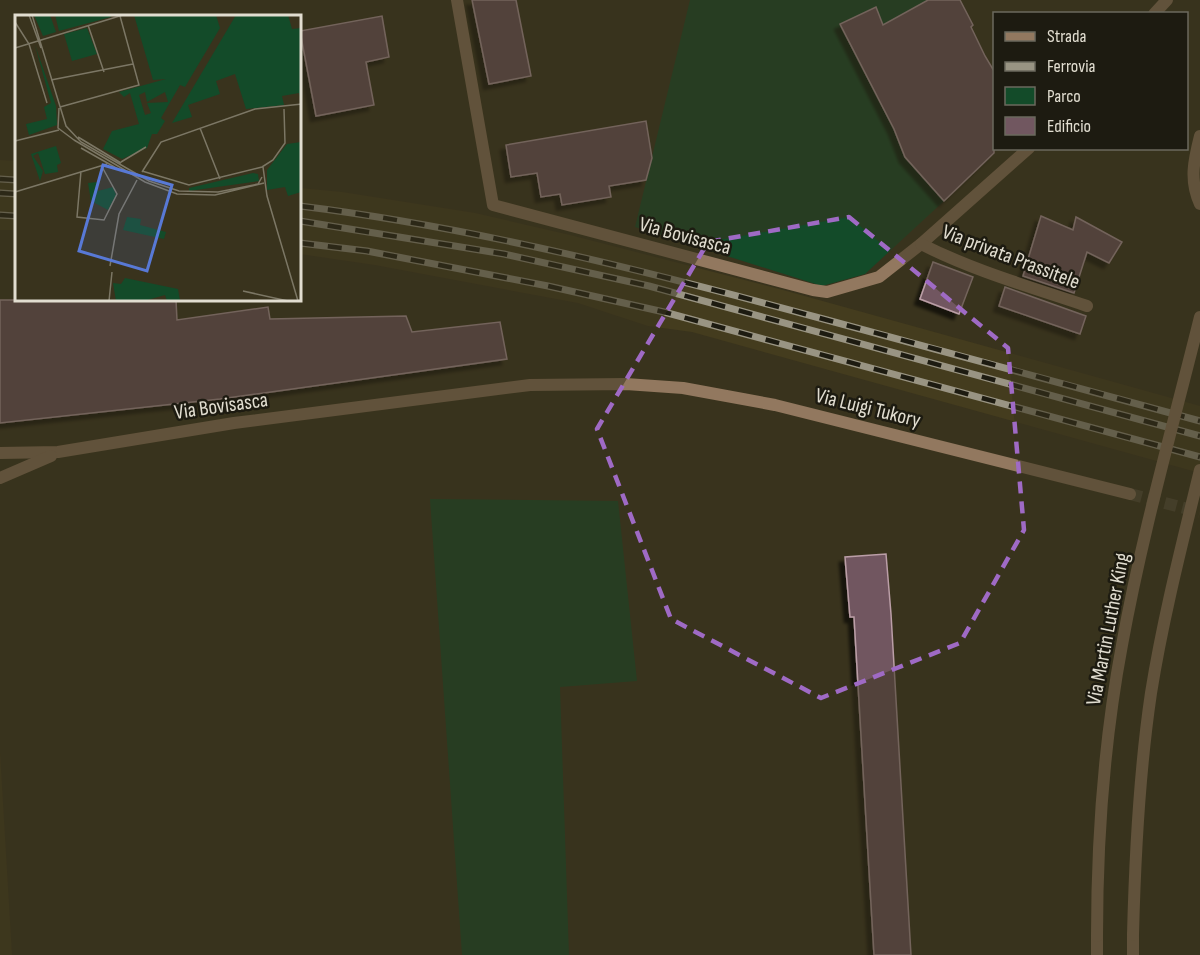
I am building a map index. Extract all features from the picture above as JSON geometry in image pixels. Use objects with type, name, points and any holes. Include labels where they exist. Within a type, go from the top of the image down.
[{"type":"street","name":"Via Bovisasca","points":[[457,0],[493,205],[819,291],[827,292],[879,277],[921,244],[1027,150]]},
{"type":"street","points":[[1156,12],[1167,0]]},
{"type":"street","points":[[1200,136],[1193,176],[1193,185],[1200,204]]},
{"type":"street","name":"Via privata Prassitele","points":[[921,244],[982,271],[1087,306]]},
{"type":"street","name":"Via Martin Luther King","points":[[1097,955],[1098,856],[1103,788],[1118,667],[1140,559],[1200,316]]},
{"type":"street","name":"Via Bovisasca","points":[[0,453],[46,454],[258,420],[531,385],[593,383]]},
{"type":"street","name":"Via Luigi Tukory","points":[[593,383],[683,388],[775,405],[1130,494]]},
{"type":"street","name":"Via Bovisasca","points":[[0,478],[69,451]]},
{"type":"street","points":[[1133,955],[1137,818],[1151,695],[1171,588],[1200,470]]},
{"type":"highlighted area","points":[[849,217],[1008,348],[1024,530],[960,643],[821,698],[671,619],[597,429],[708,242]]},
{"type":"shaded area","points":[[0,160],[15,161],[15,230],[0,230]]},
{"type":"shaded area","points":[[302,188],[342,192],[475,213],[570,235],[783,290],[1200,406],[1200,473],[692,332],[648,326],[578,303],[375,265],[302,254]]},
{"type":"shaded area","points":[[0,752],[12,955],[0,955]]},
{"type":"green space","points":[[690,0],[928,0],[883,25],[876,8],[840,24],[894,129],[905,157],[944,201],[865,274],[822,286],[635,227]]},
{"type":"green space","points":[[430,499],[618,501],[637,681],[560,687],[569,955],[462,955]]},
{"type":"building","points":[[472,0],[516,0],[531,76],[489,84]]},
{"type":"building","points":[[928,0],[960,0],[993,69],[994,153],[944,201],[905,157],[894,129],[840,24],[876,7],[883,25]]},
{"type":"building","points":[[382,16],[389,57],[366,62],[374,105],[316,116],[302,31]]},
{"type":"building","points":[[646,121],[652,158],[646,180],[609,186],[611,197],[562,205],[560,194],[541,197],[537,173],[511,177],[506,145]]},
{"type":"building","points":[[1041,216],[1073,230],[1076,217],[1122,242],[1109,263],[1087,252],[1074,293],[1023,276]]},
{"type":"building","points":[[933,262],[973,277],[959,314],[920,299]]},
{"type":"building","points":[[1005,287],[1086,316],[1080,334],[999,306]]},
{"type":"building","points":[[0,300],[15,300],[15,302],[176,302],[177,320],[268,307],[270,319],[406,316],[412,332],[500,322],[507,359],[220,399],[0,423]]},
{"type":"building","points":[[886,554],[911,955],[874,955],[854,617],[850,617],[845,557]]},
{"type":"tunnel","points":[[1130,494],[1200,512]]},
{"type":"railway","points":[[0,179],[15,180]]},
{"type":"railway","points":[[0,193],[15,194]]},
{"type":"railway","points":[[302,206],[434,226],[631,269],[1200,421]]},
{"type":"railway","points":[[0,215],[15,216]]},
{"type":"railway","points":[[302,221],[504,254],[649,286],[1200,436]]},
{"type":"railway","points":[[302,243],[367,251],[548,286],[664,312],[1200,457]]}]
